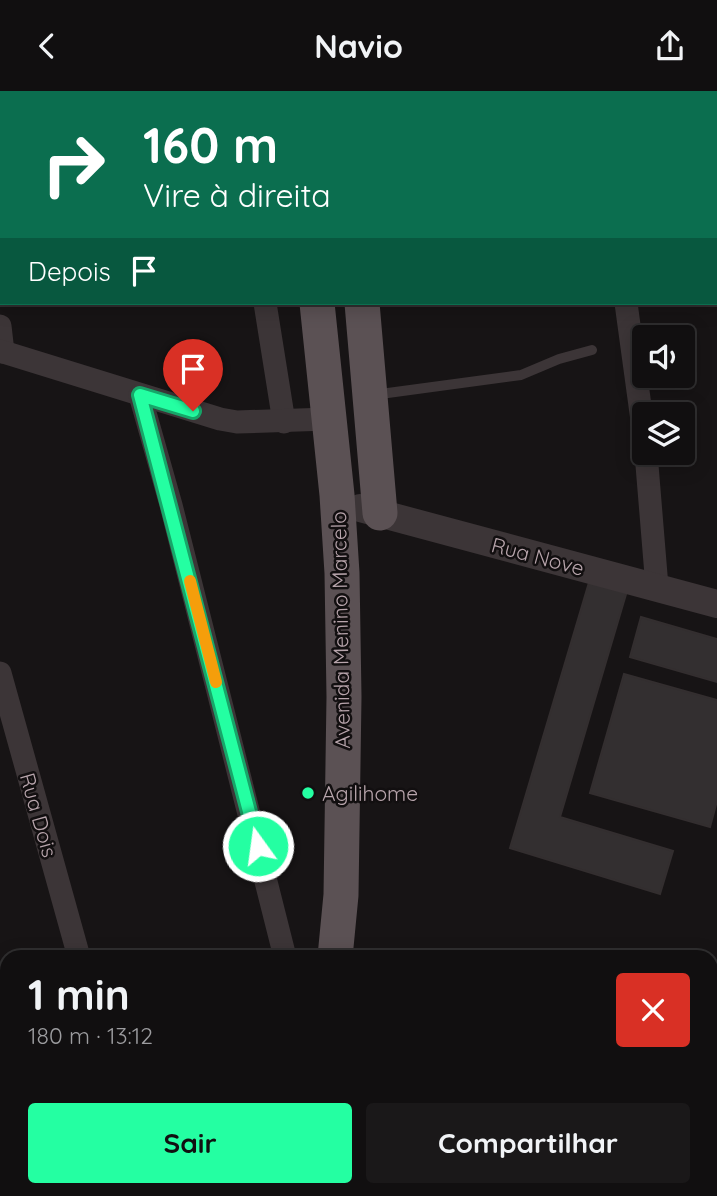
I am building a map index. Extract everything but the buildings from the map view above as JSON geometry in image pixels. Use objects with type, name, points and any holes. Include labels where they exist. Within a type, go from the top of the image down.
[{"type":"main road","name":"Avenida Menino Marcelo","points":[[317,305],[337,495],[342,573],[344,697],[341,895],[336,950]]},
{"type":"main road","name":"Avenida Menino Marcelo","points":[[338,305],[342,345],[370,511],[365,609],[365,821],[356,950]]},
{"type":"main road","points":[[342,345],[361,305]]},
{"type":"main road","points":[[362,305],[371,395],[370,511]]},
{"type":"street","points":[[265,305],[284,422]]},
{"type":"street","points":[[626,305],[640,402]]},
{"type":"street","points":[[0,326],[1,352],[229,421],[284,422],[328,419]]},
{"type":"street","points":[[140,395],[174,518],[283,950]]},
{"type":"street","points":[[647,465],[657,587]]},
{"type":"street","name":"Rua Nove","points":[[370,511],[717,604]]},
{"type":"street","name":"Rua Dois","points":[[0,673],[77,950]]},
{"type":"lane","points":[[371,395],[520,376],[559,359],[592,350]]},
{"type":"slow traffic","points":[[190,581],[216,682]]},
{"type":"place","name":"Agilihome","points":[[308,793]]},
{"type":"route","points":[[193,411],[140,395],[171,505],[258,846]]}]
